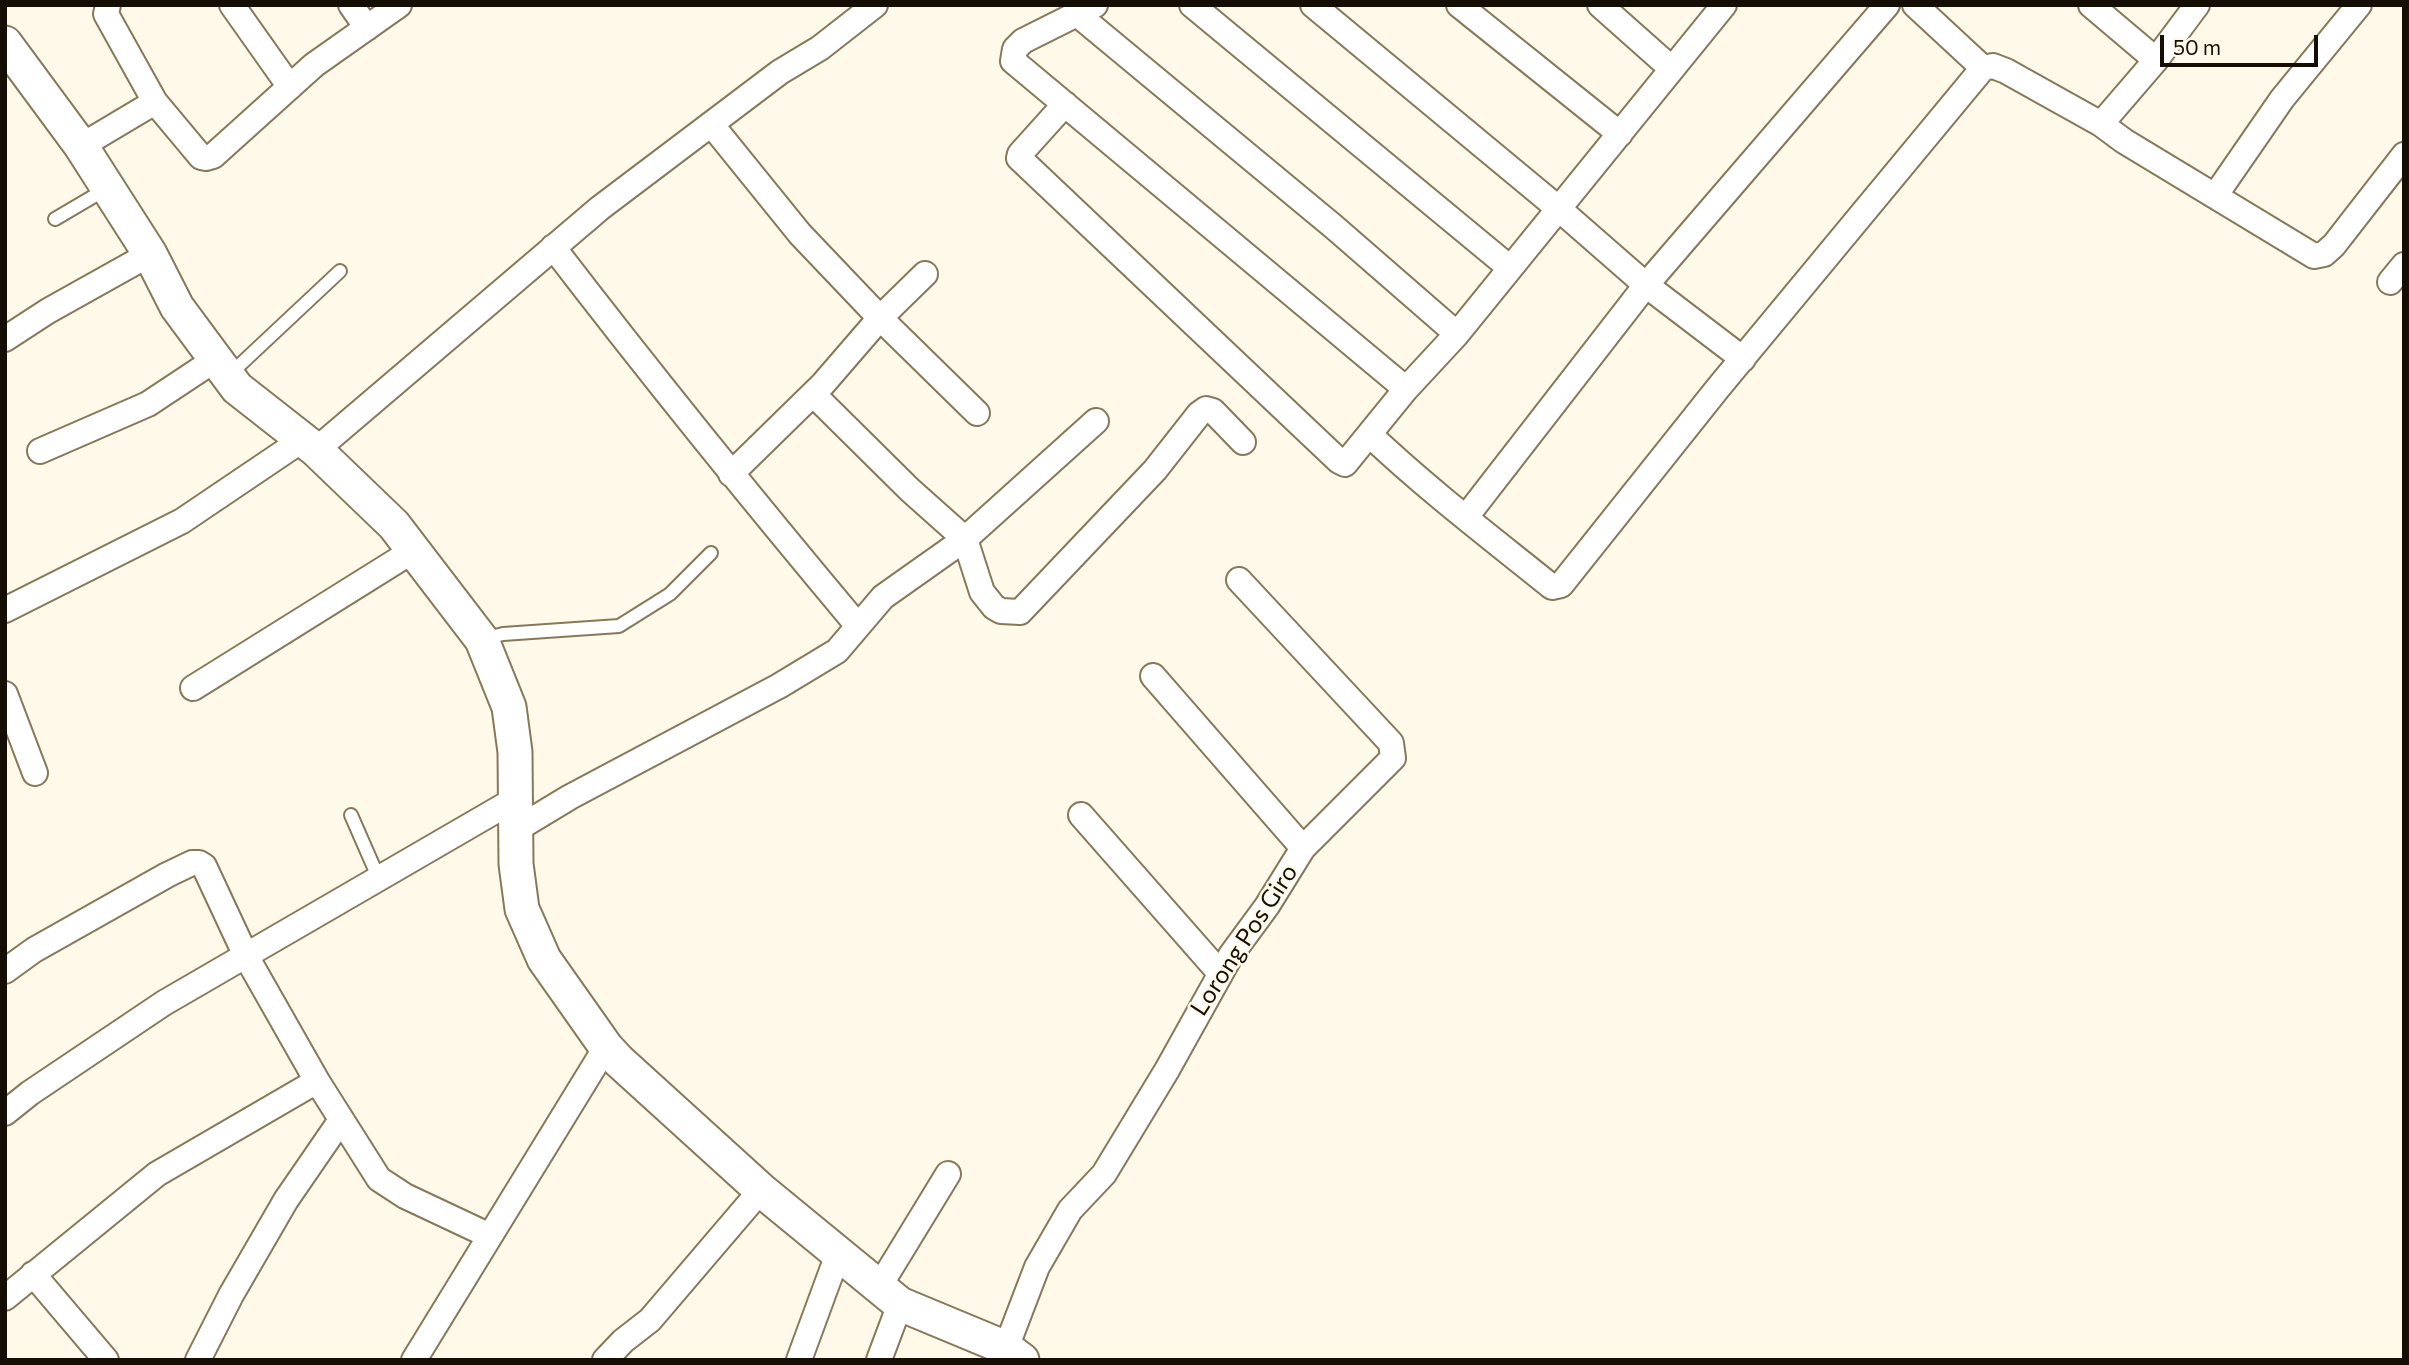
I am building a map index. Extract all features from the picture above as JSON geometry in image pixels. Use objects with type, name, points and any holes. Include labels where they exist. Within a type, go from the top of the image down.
[{"type":"main road","points":[[5,43],[81,146],[150,254],[177,307],[237,388],[309,445],[394,525],[482,639],[509,707],[515,752],[516,864],[522,909],[544,959],[606,1047],[619,1062],[761,1190],[889,1295],[1014,1354]]},
{"type":"street","points":[[108,5],[106,14],[155,102],[201,157],[206,158],[213,156],[314,65],[399,5]]},
{"type":"street","points":[[232,5],[290,87]]},
{"type":"street","points":[[351,5],[366,28]]},
{"type":"street","points":[[5,611],[181,521],[309,445],[397,383],[600,208],[780,72],[820,48],[875,5]]},
{"type":"street","points":[[1192,5],[1510,268]]},
{"type":"street","points":[[1313,5],[1559,209],[1646,285],[1744,359]]},
{"type":"street","points":[[1460,5],[1619,134]]},
{"type":"street","points":[[1600,5],[1672,68]]},
{"type":"street","points":[[1065,104],[1019,158],[1345,464],[1406,389],[1457,334],[1724,5]]},
{"type":"street","points":[[1466,517],[1646,285],[1887,5]]},
{"type":"street","points":[[1915,5],[1983,68]]},
{"type":"street","points":[[2091,5],[2156,60]]},
{"type":"street","points":[[2101,124],[2156,60],[2197,5]]},
{"type":"street","points":[[2215,196],[2282,99],[2360,5]]},
{"type":"street","points":[[1406,389],[1013,61],[1017,45],[1086,10],[1457,334]]},
{"type":"street","points":[[1370,435],[1402,466],[1552,587],[1559,587],[1718,388],[1983,68],[1993,66],[2006,71],[2101,124],[2308,254],[2324,254],[2334,245],[2404,155]]},
{"type":"street","points":[[81,146],[155,102]]},
{"type":"street","points":[[711,124],[800,234],[880,318],[977,412]]},
{"type":"street","points":[[554,247],[653,378],[858,626]]},
{"type":"street","points":[[5,339],[48,311],[150,254]]},
{"type":"street","points":[[731,474],[813,394],[880,318],[925,274]]},
{"type":"street","points":[[40,450],[148,404],[222,368]]},
{"type":"street","points":[[813,394],[965,539],[982,592],[994,607],[1001,611],[1020,612],[1155,470],[1199,414],[1206,409],[1213,411],[1243,442]]},
{"type":"street","points":[[5,1113],[30,1093],[164,1003],[379,879],[515,814],[570,797],[779,686],[836,651],[883,597],[965,539],[1096,421]]},
{"type":"street","points":[[193,688],[414,550]]},
{"type":"street","name":"Lorong Pos Giro","points":[[1014,1354],[1037,1266],[1070,1210],[1104,1174],[1167,1070],[1220,973],[1303,848],[1386,767],[1394,754],[1391,744],[1239,580]]},
{"type":"street","points":[[1153,676],[1303,848]]},
{"type":"street","points":[[5,694],[34,773]]},
{"type":"street","points":[[1081,815],[1220,973]]},
{"type":"street","points":[[5,971],[34,950],[192,863],[199,863],[204,866],[246,956],[317,1081],[379,1179],[405,1196],[490,1236]]},
{"type":"street","points":[[414,1360],[606,1047]]},
{"type":"street","points":[[5,1298],[157,1174],[317,1081]]},
{"type":"street","points":[[198,1360],[231,1295],[286,1200],[341,1120]]},
{"type":"street","points":[[879,1360],[889,1295],[948,1174]]},
{"type":"street","points":[[604,1360],[622,1341],[650,1320],[761,1190]]},
{"type":"street","points":[[799,1360],[838,1254]]},
{"type":"street","points":[[33,1274],[106,1360]]},
{"type":"lane","points":[[55,219],[106,189]]},
{"type":"lane","points":[[222,368],[340,271]]},
{"type":"lane","points":[[482,639],[503,634],[619,626],[670,594],[711,553]]},
{"type":"lane","points":[[351,815],[379,879]]}]
